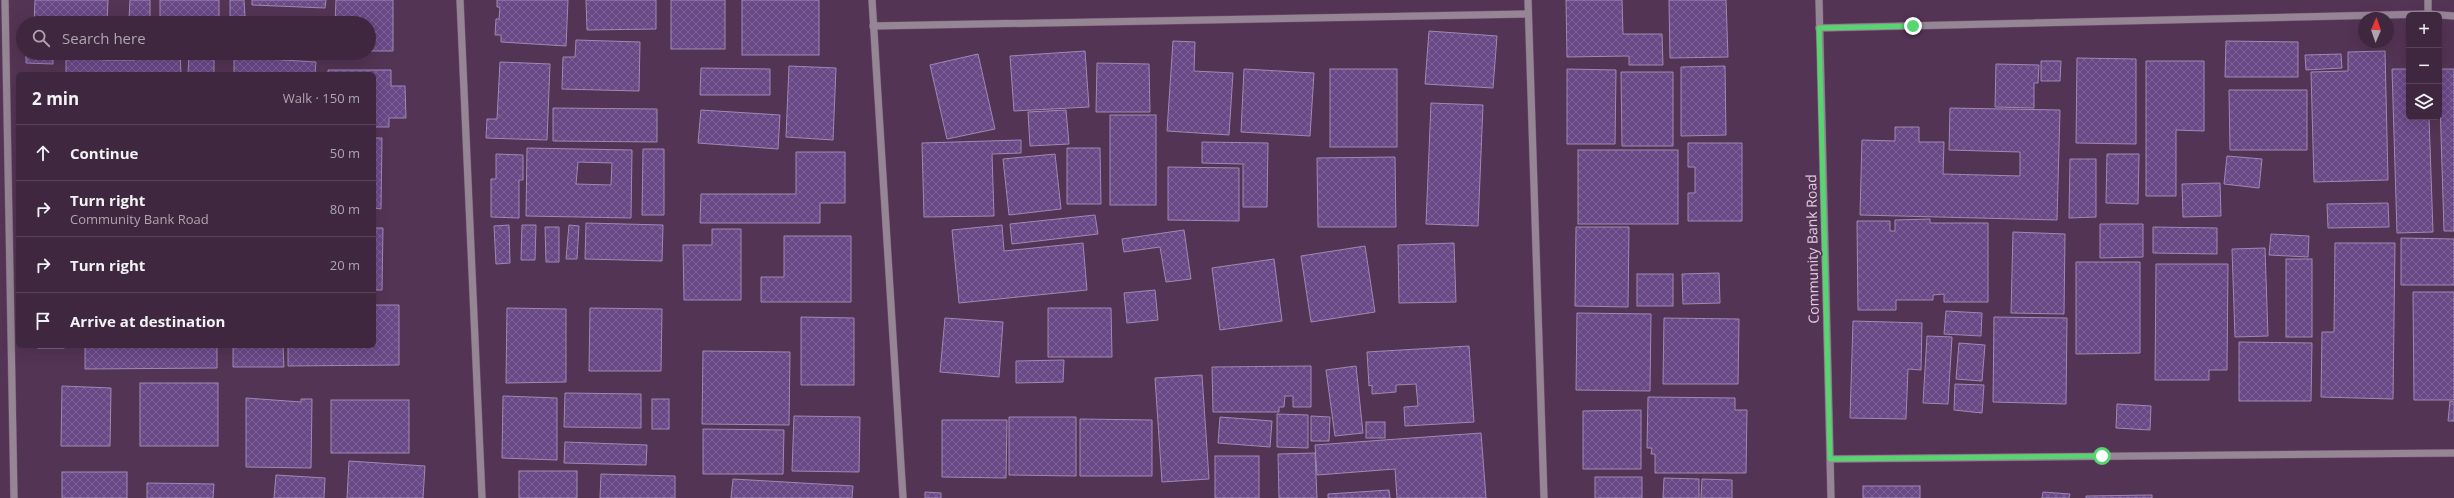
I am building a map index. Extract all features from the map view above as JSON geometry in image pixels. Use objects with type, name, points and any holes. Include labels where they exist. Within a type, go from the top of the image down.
[{"type":"street","points":[[5,0],[14,498]]},
{"type":"street","points":[[460,0],[482,498]]},
{"type":"street","points":[[872,0],[903,498]]},
{"type":"street","points":[[1528,0],[1544,498]]},
{"type":"street","name":"Community Bank Road","points":[[1819,0],[1831,498]]},
{"type":"street","points":[[2428,0],[2428,12]]},
{"type":"street","points":[[873,26],[1528,14]]},
{"type":"street","points":[[1819,28],[2406,15]]},
{"type":"street","points":[[2442,15],[2454,16]]},
{"type":"street","points":[[1830,459],[2454,453]]},
{"type":"building","points":[[35,0],[108,0],[107,16],[34,16]]},
{"type":"building","points":[[130,0],[150,0],[150,16],[129,16]]},
{"type":"building","points":[[160,0],[219,0],[219,16],[160,16]]},
{"type":"building","points":[[230,0],[244,0],[245,16],[230,16]]},
{"type":"building","points":[[252,0],[326,0],[325,8],[252,5]]},
{"type":"building","points":[[336,0],[393,0],[393,51],[376,51],[376,16],[335,16]]},
{"type":"building","points":[[497,0],[568,0],[566,46],[501,42],[501,35],[495,35],[496,19],[499,19],[500,7],[497,7]]},
{"type":"building","points":[[586,0],[656,0],[656,29],[587,30]]},
{"type":"building","points":[[671,0],[725,0],[725,49],[671,49]]},
{"type":"building","points":[[742,0],[819,0],[819,55],[742,55]]},
{"type":"building","points":[[1566,0],[1622,0],[1623,34],[1662,34],[1663,65],[1629,65],[1629,56],[1567,57]]},
{"type":"building","points":[[1669,0],[1726,0],[1728,57],[1670,58]]},
{"type":"building","points":[[1429,31],[1497,36],[1493,88],[1425,84]]},
{"type":"building","points":[[576,40],[640,42],[639,91],[562,89],[563,57],[575,57]]},
{"type":"building","points":[[1173,41],[1195,42],[1194,71],[1233,73],[1229,135],[1167,131]]},
{"type":"building","points":[[2226,41],[2298,42],[2298,77],[2225,77]]},
{"type":"building","points":[[1085,51],[1089,107],[1014,111],[1010,56]]},
{"type":"building","points":[[2385,51],[2388,180],[2314,182],[2311,72],[2348,71],[2348,52]]},
{"type":"building","points":[[978,54],[995,129],[947,139],[930,65]]},
{"type":"building","points":[[2341,54],[2342,68],[2306,70],[2305,55]]},
{"type":"building","points":[[2077,58],[2136,59],[2136,144],[2076,143]]},
{"type":"building","points":[[26,60],[53,60],[53,64],[26,63]]},
{"type":"building","points":[[66,60],[180,60],[181,72],[66,72]]},
{"type":"building","points":[[189,60],[214,60],[214,72],[188,72]]},
{"type":"building","points":[[234,60],[316,62],[315,72],[234,72]]},
{"type":"building","points":[[2041,61],[2061,61],[2060,81],[2041,81]]},
{"type":"building","points":[[2146,61],[2204,61],[2204,131],[2176,130],[2176,196],[2146,196]]},
{"type":"building","points":[[500,62],[550,64],[547,140],[486,138],[487,119],[497,119]]},
{"type":"building","points":[[1097,63],[1149,64],[1150,112],[1096,112]]},
{"type":"building","points":[[1996,64],[2039,65],[2038,83],[2034,83],[2034,108],[1995,107]]},
{"type":"building","points":[[789,66],[836,68],[833,140],[786,137]]},
{"type":"building","points":[[1725,66],[1726,135],[1681,136],[1681,67]]},
{"type":"building","points":[[701,68],[770,69],[770,95],[700,95]]},
{"type":"building","points":[[1244,69],[1314,73],[1310,136],[1241,132]]},
{"type":"building","points":[[1330,69],[1397,69],[1397,147],[1330,147]]},
{"type":"building","points":[[1567,69],[1616,70],[1615,144],[1567,144]]},
{"type":"building","points":[[2392,69],[2406,69],[2406,120],[2429,120],[2433,232],[2397,233]]},
{"type":"building","points":[[2442,69],[2454,69],[2454,231],[2444,231],[2441,120],[2442,120]]},
{"type":"building","points":[[328,70],[391,70],[391,86],[405,86],[406,118],[389,118],[389,127],[376,127],[376,72],[328,72]]},
{"type":"building","points":[[1621,72],[1673,72],[1673,146],[1622,146]]},
{"type":"building","points":[[2229,90],[2307,90],[2307,150],[2230,150]]},
{"type":"building","points":[[1431,103],[1483,105],[1478,226],[1426,224]]},
{"type":"building","points":[[553,108],[657,109],[657,142],[553,141]]},
{"type":"building","points":[[1950,108],[2060,110],[2057,220],[1860,215],[1862,140],[1895,141],[1895,127],[1919,127],[1919,142],[1944,142],[1943,174],[2020,176],[2020,152],[1949,150]]},
{"type":"building","points":[[701,110],[780,115],[778,149],[698,143]]},
{"type":"building","points":[[1066,110],[1069,144],[1030,146],[1028,112]]},
{"type":"building","points":[[1110,115],[1156,115],[1156,205],[1110,205]]},
{"type":"building","points":[[376,138],[382,138],[381,209],[376,208]]},
{"type":"building","points":[[1021,140],[1021,153],[992,154],[994,216],[924,217],[922,143]]},
{"type":"building","points":[[1202,142],[1268,143],[1267,207],[1243,207],[1243,164],[1202,163]]},
{"type":"building","points":[[1688,143],[1742,143],[1742,221],[1688,221],[1688,193],[1695,193],[1695,167],[1688,167]]},
{"type":"building","points":[[527,148],[632,150],[631,218],[526,216]],"holes":[[[578,162],[612,163],[611,185],[576,184]]]},
{"type":"building","points":[[1067,148],[1100,148],[1101,204],[1067,204]]},
{"type":"building","points":[[643,149],[664,149],[664,215],[642,215]]},
{"type":"building","points":[[1578,150],[1678,150],[1678,224],[1578,224]]},
{"type":"building","points":[[796,152],[845,152],[845,203],[820,203],[820,223],[700,223],[701,194],[796,194]]},
{"type":"building","points":[[496,154],[523,155],[523,180],[519,180],[519,218],[491,217],[491,179],[496,179]]},
{"type":"building","points":[[1055,154],[1061,209],[1009,215],[1003,159]]},
{"type":"building","points":[[2107,154],[2139,154],[2138,204],[2106,203]]},
{"type":"building","points":[[2227,156],[2262,159],[2259,188],[2224,184]]},
{"type":"building","points":[[1395,157],[1396,227],[1318,227],[1317,158]]},
{"type":"building","points":[[2070,159],[2096,159],[2096,217],[2069,218]]},
{"type":"building","points":[[1168,167],[1239,168],[1239,221],[1168,220]]},
{"type":"building","points":[[2220,183],[2221,216],[2183,217],[2182,184]]},
{"type":"building","points":[[2388,203],[2389,227],[2328,228],[2327,204]]},
{"type":"building","points":[[1095,215],[1098,234],[1012,244],[1010,224]]},
{"type":"building","points":[[1930,219],[1930,223],[1988,223],[1988,302],[1944,302],[1944,294],[1933,295],[1933,300],[1896,300],[1896,310],[1858,310],[1857,221],[1890,221],[1890,231],[1895,231],[1895,220]]},
{"type":"building","points":[[586,223],[663,225],[662,261],[585,259]]},
{"type":"building","points":[[2100,224],[2143,224],[2143,257],[2100,258]]},
{"type":"building","points":[[509,225],[510,263],[496,264],[494,226]]},
{"type":"building","points":[[522,225],[536,225],[535,260],[521,260]]},
{"type":"building","points":[[569,225],[579,226],[577,259],[566,259]]},
{"type":"building","points":[[1002,225],[1004,251],[1083,243],[1087,290],[959,303],[952,230]]},
{"type":"building","points":[[545,227],[559,227],[559,262],[546,262]]},
{"type":"building","points":[[1576,227],[1629,227],[1628,307],[1575,306]]},
{"type":"building","points":[[2153,227],[2217,228],[2217,254],[2153,253]]},
{"type":"building","points":[[376,228],[383,228],[382,290],[376,290]]},
{"type":"building","points":[[712,229],[741,229],[741,300],[684,300],[683,245],[712,245]]},
{"type":"building","points":[[1184,230],[1191,279],[1166,282],[1160,247],[1124,252],[1122,239]]},
{"type":"building","points":[[2013,232],[2065,234],[2064,314],[2011,313]]},
{"type":"building","points":[[2271,234],[2309,236],[2308,257],[2269,255]]},
{"type":"building","points":[[784,236],[851,236],[851,302],[761,302],[761,277],[784,277]]},
{"type":"building","points":[[2401,238],[2454,239],[2454,285],[2401,285]]},
{"type":"building","points":[[1454,243],[1456,302],[1399,303],[1398,245]]},
{"type":"building","points":[[2335,243],[2395,243],[2393,399],[2321,397],[2322,332],[2334,332]]},
{"type":"building","points":[[1365,246],[1375,312],[1311,322],[1301,256]]},
{"type":"building","points":[[2265,248],[2268,336],[2235,337],[2232,249]]},
{"type":"building","points":[[1274,259],[1282,321],[1220,330],[1212,268]]},
{"type":"building","points":[[2286,259],[2312,259],[2312,337],[2286,337]]},
{"type":"building","points":[[2076,262],[2140,262],[2140,353],[2076,354]]},
{"type":"building","points":[[2156,264],[2228,264],[2227,370],[2209,370],[2209,380],[2155,380]]},
{"type":"building","points":[[1719,273],[1720,303],[1683,304],[1682,274]]},
{"type":"building","points":[[1637,274],[1673,274],[1673,306],[1637,306]]},
{"type":"building","points":[[1155,290],[1158,320],[1127,323],[1124,293]]},
{"type":"building","points":[[2413,292],[2454,292],[2454,400],[2414,400]]},
{"type":"building","points":[[376,305],[399,305],[399,365],[288,366],[288,348],[376,348]]},
{"type":"building","points":[[507,308],[566,309],[566,382],[506,383]]},
{"type":"building","points":[[590,308],[662,309],[661,371],[589,371]]},
{"type":"building","points":[[1048,308],[1111,308],[1112,357],[1048,357]]},
{"type":"building","points":[[1946,311],[1982,313],[1981,336],[1944,334]]},
{"type":"building","points":[[1577,313],[1651,314],[1650,391],[1576,390]]},
{"type":"building","points":[[801,317],[854,318],[854,385],[801,385]]},
{"type":"building","points":[[1994,317],[2067,318],[2066,404],[1993,402]]},
{"type":"building","points":[[945,318],[1003,322],[999,377],[940,372]]},
{"type":"building","points":[[1664,318],[1739,319],[1738,384],[1663,384]]},
{"type":"building","points":[[1853,321],[1922,323],[1921,370],[1908,369],[1906,419],[1850,418]]},
{"type":"building","points":[[1927,336],[1952,337],[1948,404],[1923,403]]},
{"type":"building","points":[[2239,342],[2312,343],[2311,401],[2239,401]]},
{"type":"building","points":[[1959,343],[1985,345],[1982,381],[1956,379]]},
{"type":"building","points":[[1469,346],[1474,422],[1405,426],[1404,407],[1418,406],[1416,384],[1396,385],[1396,392],[1372,394],[1372,385],[1369,386],[1367,352]]},
{"type":"building","points":[[85,348],[217,348],[217,368],[85,369]]},
{"type":"building","points":[[233,348],[283,348],[284,367],[233,367]]},
{"type":"building","points":[[703,351],[790,352],[789,425],[702,424]]},
{"type":"building","points":[[1064,360],[1063,382],[1016,383],[1016,361]]},
{"type":"building","points":[[1311,366],[1311,407],[1293,407],[1293,396],[1285,396],[1284,407],[1279,407],[1279,412],[1213,412],[1212,367]]},
{"type":"building","points":[[1356,366],[1363,433],[1335,436],[1326,370]]},
{"type":"building","points":[[1202,375],[1209,479],[1162,482],[1155,378]]},
{"type":"building","points":[[140,383],[218,383],[218,446],[140,446]]},
{"type":"building","points":[[1955,384],[1984,385],[1982,413],[1954,410]]},
{"type":"building","points":[[62,386],[111,388],[110,446],[61,446]]},
{"type":"building","points":[[565,393],[641,394],[641,428],[564,427]]},
{"type":"building","points":[[503,396],[557,398],[557,460],[502,458]]},
{"type":"building","points":[[1648,397],[1735,398],[1735,410],[1747,410],[1746,473],[1655,473],[1655,454],[1651,454],[1652,448],[1647,448]]},
{"type":"building","points":[[246,398],[301,402],[301,399],[312,399],[311,468],[246,467]]},
{"type":"building","points":[[652,399],[669,399],[669,429],[652,429]]},
{"type":"building","points":[[331,400],[409,400],[409,453],[331,453]]},
{"type":"building","points":[[2450,401],[2454,402],[2454,421],[2448,421]]},
{"type":"building","points":[[2117,404],[2151,406],[2150,430],[2116,428]]},
{"type":"building","points":[[1641,410],[1641,469],[1583,469],[1583,411]]},
{"type":"building","points":[[1277,414],[1308,415],[1308,448],[1277,447]]},
{"type":"building","points":[[794,416],[860,417],[859,472],[792,471]]},
{"type":"building","points":[[1311,416],[1330,417],[1329,441],[1311,441]]},
{"type":"building","points":[[1009,417],[1076,417],[1076,476],[1009,475]]},
{"type":"building","points":[[1220,417],[1272,421],[1270,447],[1218,443]]},
{"type":"building","points":[[1080,419],[1152,420],[1152,476],[1080,476]]},
{"type":"building","points":[[942,420],[1007,420],[1006,478],[942,477]]},
{"type":"building","points":[[1366,422],[1385,422],[1385,438],[1366,438]]},
{"type":"building","points":[[703,429],[784,430],[783,474],[703,474]]},
{"type":"building","points":[[1481,433],[1486,498],[1397,498],[1395,469],[1317,475],[1315,445]]},
{"type":"building","points":[[565,442],[647,445],[646,465],[564,463]]},
{"type":"building","points":[[1315,453],[1317,498],[1279,498],[1278,454]]},
{"type":"building","points":[[1215,456],[1259,456],[1259,498],[1215,498]]},
{"type":"building","points":[[349,461],[425,466],[423,498],[347,498]]},
{"type":"building","points":[[519,471],[577,471],[577,498],[519,498]]},
{"type":"building","points":[[62,472],[127,472],[127,498],[62,498]]},
{"type":"building","points":[[601,474],[675,476],[675,498],[600,498]]},
{"type":"building","points":[[276,475],[325,478],[324,498],[274,498]]},
{"type":"building","points":[[1595,477],[1642,477],[1642,498],[1595,498]]},
{"type":"building","points":[[1664,478],[1699,479],[1699,498],[1663,498]]},
{"type":"building","points":[[733,479],[853,486],[852,498],[731,498]]},
{"type":"building","points":[[1702,479],[1732,480],[1732,498],[1701,498]]},
{"type":"building","points":[[147,483],[214,484],[213,498],[147,498]]},
{"type":"building","points":[[1863,486],[1920,486],[1920,498],[1863,498]]},
{"type":"building","points":[[1389,490],[1390,498],[1328,498],[1328,494]]},
{"type":"building","points":[[925,492],[941,493],[941,498],[925,498]]},
{"type":"building","points":[[2043,492],[2070,494],[2069,498],[2042,498]]},
{"type":"building","points":[[2152,495],[2152,498],[2086,498],[2086,496]]},
{"type":"route","points":[[1913,26],[1819,28],[1830,459],[2102,456]]}]
